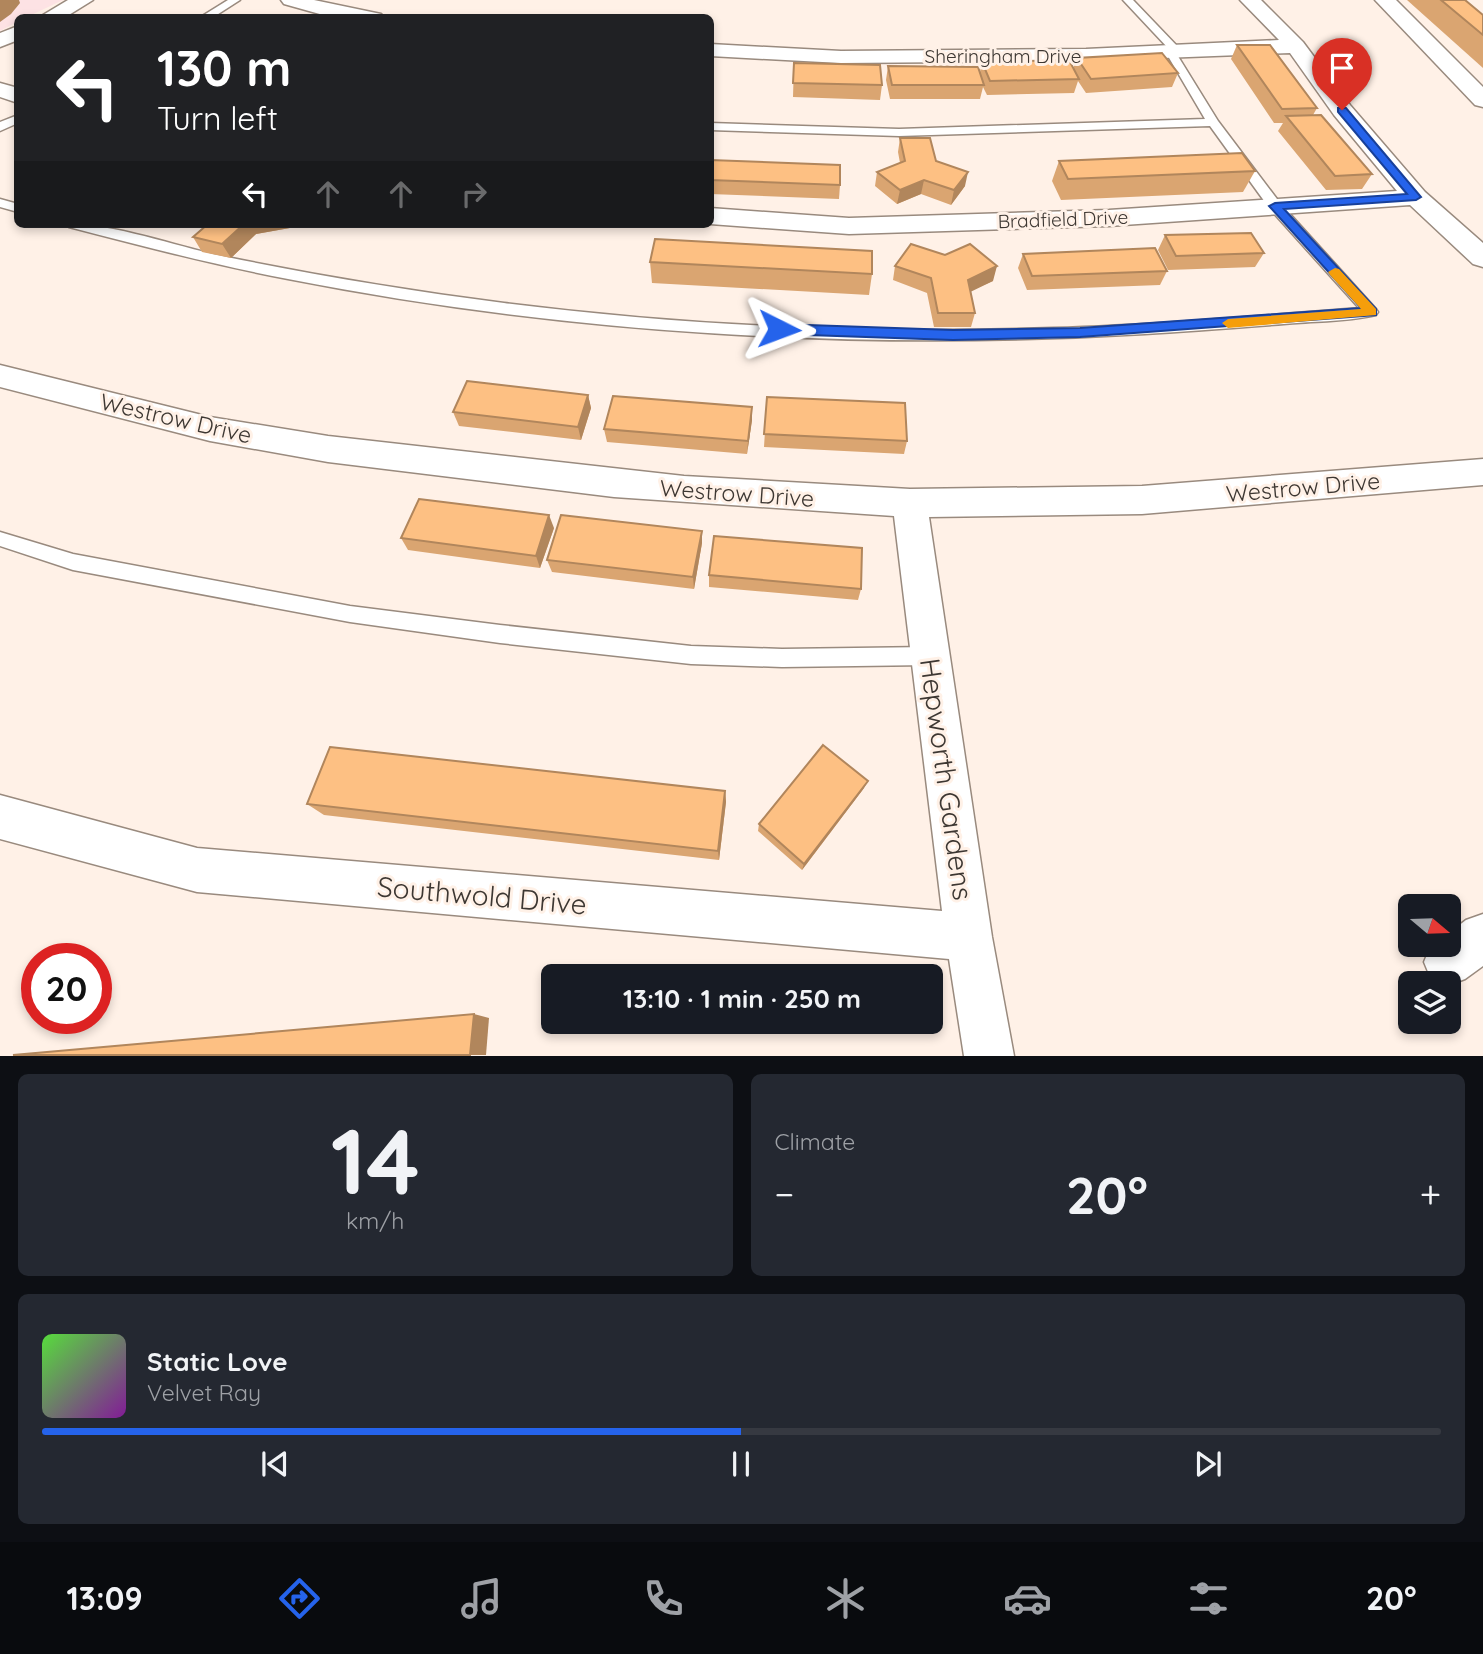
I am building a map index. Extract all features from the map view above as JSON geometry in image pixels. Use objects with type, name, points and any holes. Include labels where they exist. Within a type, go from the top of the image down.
[{"type":"street","points":[[291,0],[347,14]]},
{"type":"street","points":[[1251,0],[1296,46],[1342,110],[1416,197],[1483,258]]},
{"type":"street","points":[[1385,0],[1483,100]]},
{"type":"street","points":[[55,14],[77,1]]},
{"type":"street","name":"Sheringham Drive","points":[[714,50],[841,57],[1086,55],[1296,46]]},
{"type":"street","name":"Bradfield Drive","points":[[714,216],[849,226],[1108,218],[1416,197]]},
{"type":"street","name":"Westrow Drive","points":[[0,376],[210,429],[328,449],[614,484],[910,503],[1142,500],[1483,472]]},
{"type":"street","name":"Hepworth Gardens","points":[[910,503],[929,656],[989,1055]]},
{"type":"street","name":"Southwold Drive","points":[[0,817],[197,870],[970,937]]},
{"type":"lane","points":[[211,14],[235,0]]},
{"type":"lane","points":[[89,228],[200,257],[330,282],[493,305],[682,324],[953,335],[1093,331],[1371,312],[1275,206],[1213,122],[1172,51],[1128,0]]},
{"type":"lane","points":[[714,126],[813,132],[911,133],[1014,132],[1213,122]]},
{"type":"lane","points":[[0,539],[73,562],[350,614],[500,634],[691,655],[782,659],[929,656]]},
{"type":"shaded area","points":[[0,0],[63,0],[33,14],[14,14],[14,24],[0,31]]},
{"type":"building","points":[[1441,0],[1465,0],[1483,15],[1483,35]]},
{"type":"building","points":[[1237,45],[1270,45],[1317,108],[1282,109]]},
{"type":"building","points":[[1162,53],[1178,73],[1091,79],[1077,58]]},
{"type":"building","points":[[1069,60],[1079,79],[990,81],[982,62]]},
{"type":"building","points":[[794,63],[880,65],[882,85],[793,83]]},
{"type":"building","points":[[888,66],[978,67],[984,85],[892,85]]},
{"type":"building","points":[[1321,115],[1372,174],[1335,176],[1286,116]]},
{"type":"building","points":[[900,138],[930,138],[936,161],[968,172],[954,190],[924,180],[900,190],[877,172],[905,161]]},
{"type":"building","points":[[1242,153],[1255,171],[1068,179],[1059,161]]},
{"type":"building","points":[[714,160],[840,165],[840,185],[714,180]]},
{"type":"building","points":[[203,228],[240,228],[222,244],[193,237]]},
{"type":"building","points":[[1251,233],[1264,253],[1176,256],[1165,235]]},
{"type":"building","points":[[655,239],[872,251],[872,274],[650,262]]},
{"type":"building","points":[[911,244],[945,255],[970,244],[997,266],[968,280],[975,313],[938,313],[931,278],[895,266]]},
{"type":"building","points":[[1155,248],[1167,271],[1032,276],[1023,254]]},
{"type":"building","points":[[467,381],[588,395],[578,427],[453,412]]},
{"type":"building","points":[[613,396],[752,407],[748,441],[604,429]]},
{"type":"building","points":[[767,397],[905,403],[907,441],[764,434]]},
{"type":"building","points":[[419,499],[549,515],[536,556],[401,538]]},
{"type":"building","points":[[561,515],[702,531],[693,577],[547,560]]},
{"type":"building","points":[[714,536],[862,548],[861,589],[709,575]]},
{"type":"building","points":[[823,745],[868,781],[804,864],[759,824]]},
{"type":"building","points":[[330,747],[725,791],[718,851],[307,804]]},
{"type":"building","points":[[474,1014],[470,1055],[13,1055]]},
{"type":"slow traffic","points":[[1228,323],[1371,312],[1335,272]]},
{"type":"route","points":[[779,329],[953,335],[1080,332],[1371,312],[1275,206],[1416,197],[1342,110]]}]
